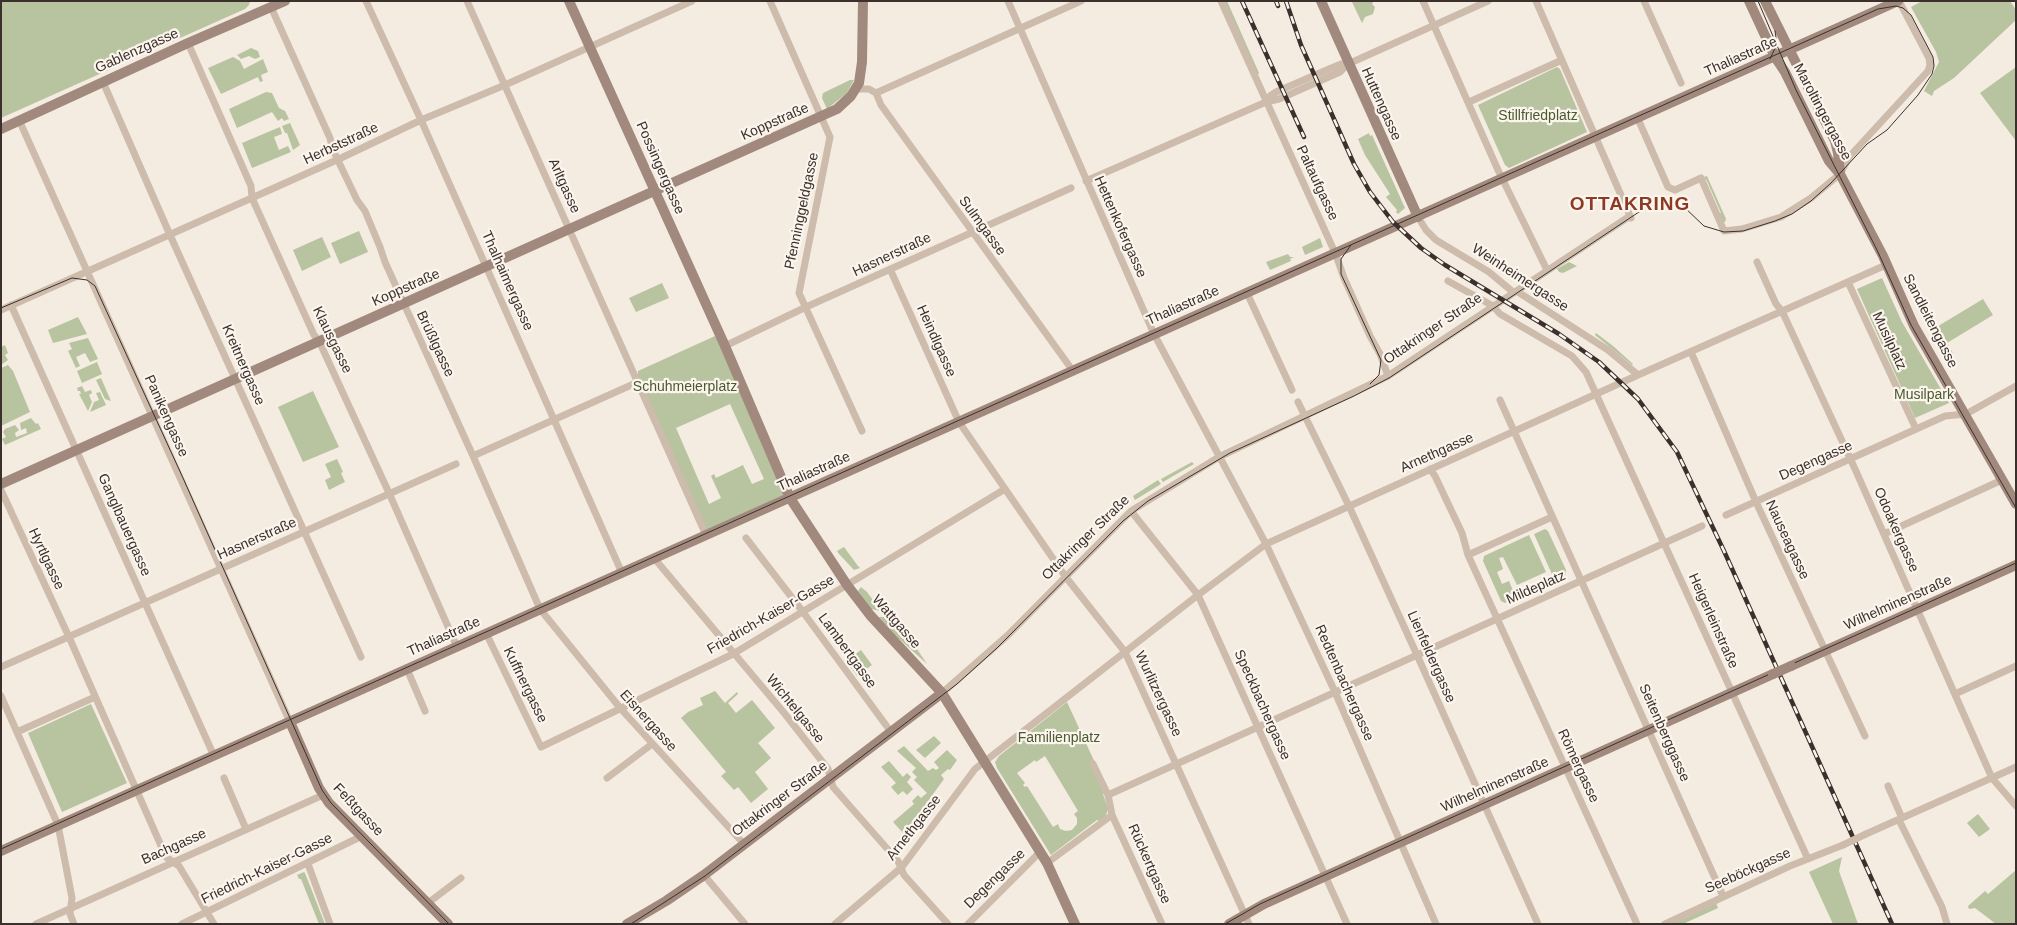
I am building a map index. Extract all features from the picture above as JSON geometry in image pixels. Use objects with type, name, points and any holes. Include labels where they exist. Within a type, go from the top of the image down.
[{"type":"main road","name":"Gablenzgasse","points":[[1,129],[188,43],[285,1]]},
{"type":"main road","name":"Possingergasse","points":[[569,1],[725,346]]},
{"type":"main road","points":[[822,117],[838,109],[859,83],[862,62],[863,1]]},
{"type":"main road","name":"Huttengasse","points":[[1321,1],[1418,217]]},
{"type":"main road","name":"Maroltingergasse","points":[[1750,1],[1775,57],[1785,72],[1829,160],[1840,174]]},
{"type":"main road","name":"Maroltingergasse","points":[[1765,1],[1834,141],[1838,153],[1840,174]]},
{"type":"main road","name":"Thaliastraße","points":[[1595,137],[1899,1]]},
{"type":"main road","name":"Koppstraße","points":[[1,484],[822,117]]},
{"type":"main road","points":[[1503,179],[1595,137]]},
{"type":"main road","name":"Sandleitengasse","points":[[1840,174],[1886,265],[1914,326],[2016,504]]},
{"type":"main road","name":"Thaliastraße","points":[[58,825],[1503,179]]},
{"type":"main road","points":[[725,346],[790,498]]},
{"type":"main road","name":"Wattgasse","points":[[790,498],[847,585],[896,644],[942,693],[984,761]]},
{"type":"main road","name":"Wilhelminenstraße","points":[[1229,924],[1246,919],[1325,876],[2016,565]]},
{"type":"main road","name":"Ottakringer Straße","points":[[628,924],[666,901],[704,874],[942,693]]},
{"type":"main road","name":"Feßtgasse","points":[[290,722],[323,795],[448,924]]},
{"type":"main road","points":[[984,761],[1040,852],[1074,924]]},
{"type":"main road","points":[[1,851],[58,825]]},
{"type":"main road","points":[[438,913],[443,924]]},
{"type":"street","name":"Thalhaimergasse","points":[[366,1],[421,120],[622,573]]},
{"type":"street","name":"Arltgasse","points":[[467,1],[638,382]]},
{"type":"street","points":[[669,1],[673,10]]},
{"type":"street","name":"Herbststraße","points":[[1,310],[339,159],[421,120],[505,85],[692,1]]},
{"type":"street","name":"Pfenninggeldgasse","points":[[770,1],[830,138],[830,146],[799,293],[862,431]]},
{"type":"street","name":"Hettenkofergasse","points":[[1008,1],[1154,334],[1219,457]]},
{"type":"street","points":[[855,89],[869,89],[876,93],[1081,1]]},
{"type":"street","name":"Paltaufgasse","points":[[1221,1],[1336,254],[1344,278],[1380,354],[1388,376]]},
{"type":"street","points":[[1423,1],[1503,179],[1547,270]]},
{"type":"street","points":[[1086,181],[1266,102],[1279,99],[1340,72],[1348,64],[1488,1]]},
{"type":"street","points":[[1536,1],[1595,137]]},
{"type":"street","points":[[1644,1],[1681,83]]},
{"type":"street","points":[[1638,119],[1669,189],[1675,190],[1701,178],[1724,231],[1742,229],[1781,217],[1806,202],[1840,174],[1849,157],[1926,75],[1930,65],[1929,58],[1899,1]]},
{"type":"street","name":"Brüßlgasse","points":[[271,7],[357,200],[365,211],[403,304],[473,456],[540,609]]},
{"type":"street","name":"Klausgasse","points":[[188,43],[251,186],[252,198],[389,494],[457,647]]},
{"type":"street","points":[[1469,102],[1562,60]]},
{"type":"street","name":"Kreitnergasse","points":[[103,82],[170,235],[361,657]]},
{"type":"street","name":"Sulmgasse","points":[[876,93],[881,105],[1073,371]]},
{"type":"street","name":"Panikengasse","points":[[19,120],[290,722]]},
{"type":"street","name":"Ottakringer Straße","points":[[942,693],[1007,636],[1131,511],[1219,457],[1388,376],[1513,292],[1630,217],[1595,137]]},
{"type":"street","name":"Hasnerstraße","points":[[725,346],[806,307],[1071,188]]},
{"type":"street","name":"Weinheimergasse","points":[[1418,217],[1431,235],[1489,272],[1513,292],[1518,292],[1608,350],[1638,375]]},
{"type":"street","name":"Odoakergasse","points":[[1757,262],[1776,304],[1782,311],[1884,534],[1992,778],[2016,806]]},
{"type":"street","points":[[1848,282],[1886,265]]},
{"type":"street","name":"Heindlgasse","points":[[890,269],[959,422]]},
{"type":"street","points":[[1448,280],[1494,306],[1500,314],[1576,359],[1586,372],[1597,394]]},
{"type":"street","name":"Arnethgasse","points":[[836,924],[902,867],[975,769],[984,761],[1066,696],[1266,544],[1848,282]]},
{"type":"street","name":"Musilplatz","points":[[1848,282],[1916,429]]},
{"type":"street","points":[[1247,293],[1292,390]]},
{"type":"street","name":"Ganglbauergasse","points":[[11,306],[214,756]]},
{"type":"street","name":"Nauseagasse","points":[[1690,352],[1756,502],[1865,736]]},
{"type":"street","points":[[473,456],[638,382],[706,535]]},
{"type":"street","points":[[1916,429],[1945,416],[1966,414],[2016,386]]},
{"type":"street","name":"Heigerleinstraße","points":[[1597,394],[1731,693],[1808,859]]},
{"type":"street","points":[[1430,470],[1436,476],[1462,533],[1468,555],[1552,517],[1500,400]]},
{"type":"street","name":"Lienfeldergasse","points":[[1298,402],[1417,655],[1538,924]]},
{"type":"street","name":"Wurlitzergasse","points":[[959,422],[1065,576],[1125,652],[1246,919]]},
{"type":"street","name":"Degengasse","points":[[1726,515],[1916,429]]},
{"type":"street","name":"Redtenbachergasse","points":[[1219,457],[1266,544],[1335,692],[1436,924]]},
{"type":"street","name":"Hasnerstraße","points":[[1,667],[456,464]]},
{"type":"street","points":[[1884,534],[2002,480]]},
{"type":"street","name":"Friedrich-Kaiser-Gasse","points":[[541,747],[732,654],[1005,489]]},
{"type":"street","name":"Hyrtlgasse","points":[[1,490],[69,637],[166,857],[179,866],[214,924]]},
{"type":"street","name":"Speckbachergasse","points":[[1131,511],[1198,595],[1347,924]]},
{"type":"street","name":"Mildeplatz","points":[[1468,555],[1497,619],[1582,581],[1552,517]]},
{"type":"street","points":[[1582,581],[1702,526]]},
{"type":"street","name":"Lambertgasse","points":[[746,538],[891,732]]},
{"type":"street","name":"Wichtelgasse","points":[[654,558],[828,769],[833,787],[902,867],[904,875],[948,924]]},
{"type":"street","name":"Seitenberggasse","points":[[1582,581],[1723,896]]},
{"type":"street","name":"Eisnergasse","points":[[540,609],[621,709],[744,844]]},
{"type":"street","points":[[1108,795],[1497,619]]},
{"type":"street","name":"Römergasse","points":[[1497,619],[1637,924]]},
{"type":"street","name":"Kuffnergasse","points":[[486,633],[541,747]]},
{"type":"street","points":[[1955,694],[2016,666]]},
{"type":"street","points":[[407,669],[425,711]]},
{"type":"street","points":[[1,696],[58,825],[72,898],[70,914],[74,924]]},
{"type":"street","points":[[17,732],[95,697]]},
{"type":"street","points":[[607,778],[652,744]]},
{"type":"street","points":[[1046,863],[1112,815],[1108,795],[1093,764]]},
{"type":"street","points":[[1901,819],[2016,767]]},
{"type":"street","points":[[224,778],[246,829]]},
{"type":"street","points":[[1888,786],[1901,819],[1942,907],[1947,924]]},
{"type":"street","name":"Bachgasse","points":[[36,924],[323,795]]},
{"type":"street","name":"Rückertgasse","points":[[1112,815],[1162,924]]},
{"type":"street","name":"Seeböckgasse","points":[[1664,924],[1723,896],[1901,819]]},
{"type":"street","name":"Friedrich-Kaiser-Gasse","points":[[182,924],[362,836]]},
{"type":"street","name":"Degengasse","points":[[968,924],[1040,852]]},
{"type":"street","points":[[308,864],[330,924]]},
{"type":"street","points":[[704,874],[746,924]]},
{"type":"street","points":[[428,903],[461,878]]},
{"type":"green space","points":[[1,1],[250,1],[245,9],[1,118]]},
{"type":"green space","points":[[1223,1],[1227,1],[1259,73],[1257,76]]},
{"type":"green space","points":[[1374,1],[1372,4],[1375,7],[1373,14],[1365,17],[1362,23],[1352,2]]},
{"type":"green space","points":[[1922,1],[2010,1],[2016,10],[2016,20],[1954,78],[1934,91],[1932,96],[1924,91],[1939,62],[1936,52],[1911,7]]},
{"type":"green space","points":[[251,48],[258,51],[260,57],[255,59],[249,56],[241,59],[237,55]]},
{"type":"green space","points":[[233,57],[240,61],[244,69],[263,59],[268,72],[261,75],[263,81],[260,82],[258,77],[221,94],[208,68]]},
{"type":"green space","name":"Stillfriedplatz","points":[[1557,67],[1560,69],[1587,132],[1509,168],[1505,165],[1478,105]]},
{"type":"green space","points":[[2016,67],[2016,141],[1980,93]]},
{"type":"green space","points":[[850,80],[854,80],[847,93],[827,109],[822,98],[823,93]]},
{"type":"green space","points":[[266,92],[272,93],[279,108],[285,111],[289,119],[284,121],[282,118],[278,121],[272,112],[237,128],[229,109]]},
{"type":"green space","points":[[290,123],[300,145],[293,150],[287,133],[285,133],[282,126]]},
{"type":"green space","points":[[280,127],[282,134],[274,137],[279,150],[288,146],[291,152],[252,168],[242,143]]},
{"type":"green space","points":[[1369,133],[1370,136],[1372,135],[1405,208],[1398,214],[1386,197],[1390,194],[1365,155],[1358,139]]},
{"type":"green space","points":[[1707,176],[1726,219],[1725,222],[1722,222],[1719,214],[1721,213],[1704,177]]},
{"type":"green space","points":[[359,231],[368,252],[340,264],[331,243]]},
{"type":"green space","points":[[322,237],[331,257],[302,271],[293,250]]},
{"type":"green space","points":[[1320,238],[1323,247],[1305,255],[1302,247]]},
{"type":"green space","points":[[1288,254],[1290,257],[1294,257],[1290,259],[1291,261],[1270,270],[1266,262]]},
{"type":"green space","points":[[1569,262],[1577,266],[1563,273],[1559,272],[1557,269]]},
{"type":"green space","name":"Musilpark","points":[[1882,278],[1902,322],[1949,403],[1915,418],[1857,289]]},
{"type":"green space","points":[[662,283],[669,298],[636,312],[629,298]]},
{"type":"green space","points":[[1983,299],[1993,315],[1947,343],[1953,353],[1951,354],[1935,328]]},
{"type":"green space","points":[[78,317],[87,334],[53,343],[48,330]]},
{"type":"green space","points":[[1596,333],[1613,346],[1633,364],[1595,335]]},
{"type":"green space","name":"Schuhmeierplatz","points":[[715,336],[725,346],[790,498],[706,535],[638,382],[638,371]],"holes":[[[730,404],[764,479],[752,484],[743,465],[716,478],[714,474],[711,476],[721,498],[709,504],[676,428]]]},
{"type":"green space","points":[[88,338],[98,359],[90,362],[85,353],[76,357],[80,366],[76,368],[68,351],[72,349],[69,343]]},
{"type":"green space","points":[[5,345],[8,353],[5,355],[8,360],[1,365],[1,347]]},
{"type":"green space","points":[[97,362],[102,374],[82,383],[77,371]]},
{"type":"green space","points":[[8,365],[13,371],[30,412],[1,426],[1,368]]},
{"type":"green space","points":[[101,378],[111,401],[105,399],[96,380]]},
{"type":"green space","points":[[82,386],[85,392],[91,390],[92,393],[89,395],[92,402],[88,411],[77,388]]},
{"type":"green space","points":[[313,391],[339,447],[303,462],[278,407]]},
{"type":"green space","points":[[100,392],[106,405],[90,412],[94,402],[99,400],[96,393]]},
{"type":"green space","points":[[31,418],[36,424],[38,423],[41,429],[5,445],[2,439],[6,437],[3,432],[5,429],[15,425],[19,430],[15,433],[16,437],[27,433],[26,428],[21,430],[20,423]]},
{"type":"green space","points":[[337,459],[345,482],[329,490],[325,480],[331,477],[325,464]]},
{"type":"green space","points":[[1192,462],[1194,464],[1163,482],[1161,479]]},
{"type":"green space","points":[[1158,480],[1161,484],[1135,500],[1133,496]]},
{"type":"green space","points":[[1545,529],[1548,531],[1566,570],[1565,577],[1555,581],[1534,534]]},
{"type":"green space","points":[[1529,535],[1546,572],[1517,585],[1503,557],[1499,558],[1503,569],[1497,572],[1502,584],[1509,581],[1516,598],[1505,603],[1501,601],[1483,561],[1484,556]]},
{"type":"green space","points":[[844,547],[860,568],[854,570],[839,554],[837,551]]},
{"type":"green space","points":[[861,587],[881,611],[870,609],[858,591]]},
{"type":"green space","points":[[879,617],[884,617],[896,626],[917,649],[927,664],[895,635]]},
{"type":"green space","points":[[861,650],[872,665],[857,676],[846,661]]},
{"type":"green space","points":[[715,691],[725,703],[737,692],[738,694],[728,703],[736,713],[752,700],[775,728],[758,743],[771,758],[755,772],[768,789],[751,803],[738,787],[734,790],[721,776],[726,772],[681,718],[688,712],[703,705],[700,698]]},
{"type":"green space","name":"Familienplatz","points":[[1067,702],[1108,791],[1103,794],[1108,809],[1105,818],[1097,820],[1051,855],[997,768],[995,762],[999,756]],"holes":[[[1045,756],[1078,811],[1074,814],[1077,818],[1077,824],[1072,830],[1060,829],[1058,824],[1053,827],[1027,786],[1023,785],[1025,783],[1017,773],[1035,760],[1036,762]]]},
{"type":"green space","points":[[91,704],[127,783],[62,812],[28,733]]},
{"type":"green space","points":[[934,736],[941,743],[925,758],[916,750]]},
{"type":"green space","points":[[904,746],[928,771],[933,768],[936,770],[939,768],[934,762],[947,750],[957,760],[950,770],[948,769],[941,775],[944,779],[904,834],[893,822],[914,804],[912,801],[918,795],[921,798],[927,793],[914,780],[917,777],[912,772],[916,768],[897,751]]},
{"type":"green space","points":[[889,761],[903,777],[907,773],[911,777],[907,782],[913,789],[907,795],[903,791],[898,795],[891,787],[896,783],[881,767]]},
{"type":"green space","points":[[1978,814],[1990,829],[1979,837],[1967,823]]},
{"type":"green space","points":[[1842,857],[1839,871],[1858,924],[1833,924],[1809,872]]},
{"type":"green space","points":[[2016,870],[2016,924],[1996,924],[1975,908],[1969,909],[1968,906],[1985,891],[1988,894]]},
{"type":"green space","points":[[304,872],[325,924],[319,924],[301,879],[297,875]]},
{"type":"green space","points":[[1716,903],[1718,908],[1683,924],[1670,924]]},
{"type":"tram line","points":[[1758,1],[1796,90],[1877,250],[1911,325],[2016,508]]},
{"type":"tram line","points":[[1,849],[1878,9],[1896,6],[1903,8],[1911,15],[1933,57],[1934,66],[1932,74],[1918,95],[1887,130],[1867,144],[1831,183],[1811,201],[1792,214],[1775,221],[1743,231],[1724,232],[1704,226],[1683,206],[1674,201],[1662,200],[1654,202],[1389,378],[1230,453],[1148,501],[1123,521],[997,648],[957,684],[705,876],[631,924]]},
{"type":"tram line","points":[[1770,59],[1777,44],[1775,31]]},
{"type":"tram line","points":[[1351,245],[1341,259],[1341,274],[1381,360],[1379,375],[1370,384]]},
{"type":"tram line","points":[[1,308],[72,278],[87,280],[95,286],[322,790],[331,803],[449,924]]},
{"type":"tram line","points":[[1225,924],[1260,904],[2016,563]]},
{"type":"railway","points":[[1242,1],[1304,137]]},
{"type":"railway","points":[[1276,1],[1278,6]]},
{"type":"railway","points":[[1286,1],[1301,45],[1354,164],[1370,192],[1393,222],[1421,248],[1445,265],[1559,334],[1599,362],[1638,399],[1677,452],[1724,551],[1892,924]]},
{"type":"district","name":"OTTAKRING","points":[[1630,205]]}]
